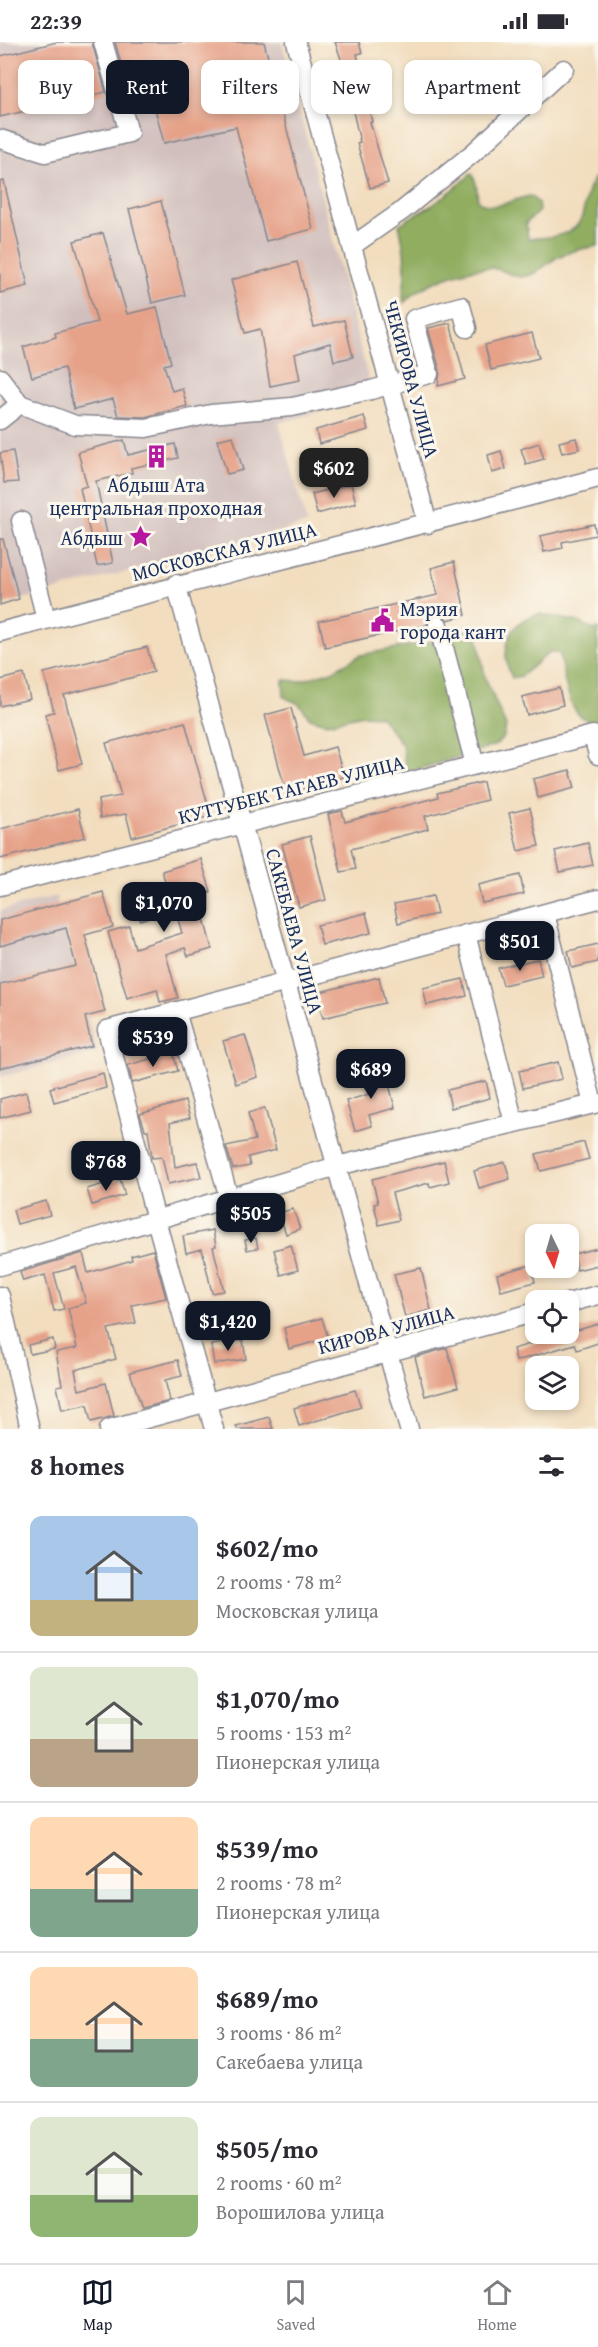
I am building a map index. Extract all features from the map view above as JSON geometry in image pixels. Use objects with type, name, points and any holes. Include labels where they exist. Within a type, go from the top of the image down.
[{"type":"street","points":[[0,139],[45,153],[129,133],[103,42]]},
{"type":"street","name":"ЧЕКИРОВА УЛИЦА","points":[[296,42],[428,524]]},
{"type":"street","points":[[352,246],[402,211],[473,153],[564,69]]},
{"type":"street","points":[[0,378],[20,404],[75,425],[146,428],[211,414],[292,407],[429,374],[414,319],[461,306],[466,328]]},
{"type":"street","points":[[0,420],[20,404]]},
{"type":"street","name":"МОСКОВСКАЯ УЛИЦА","points":[[0,632],[176,584],[428,524],[598,478]]},
{"type":"street","points":[[21,521],[46,619]]},
{"type":"street","name":"САКЕБАЕВА УЛИЦА","points":[[176,584],[409,1429]]},
{"type":"street","points":[[438,625],[475,765]]},
{"type":"street","name":"КУТТУБЕК ТАГАЕВ УЛИЦА","points":[[0,886],[593,735],[598,755]]},
{"type":"street","points":[[214,1429],[156,1220],[107,1030],[598,899]]},
{"type":"street","points":[[0,1266],[337,1166],[595,1104],[545,914]]},
{"type":"street","points":[[466,934],[514,1123]]},
{"type":"street","points":[[176,1011],[229,1198]]},
{"type":"street","points":[[579,1300],[598,1295]]},
{"type":"street","points":[[0,1296],[30,1429]]},
{"type":"street","name":"КИРОВА УЛИЦА","points":[[109,1429],[525,1315]]},
{"type":"shaded area","points":[[0,42],[282,42],[287,60],[201,60],[201,114],[299,114],[299,108],[373,397],[279,423],[307,524],[0,605]]},
{"type":"shaded area","points":[[56,896],[97,1052],[0,1077],[0,911]]},
{"type":"green space","points":[[472,173],[478,200],[484,204],[490,206],[503,204],[531,196],[538,203],[539,211],[526,223],[528,239],[561,235],[575,227],[583,213],[589,188],[598,175],[598,246],[563,255],[527,276],[487,268],[461,272],[421,289],[404,303],[405,258],[399,225],[437,202]]},
{"type":"green space","points":[[540,614],[579,622],[594,630],[598,628],[598,727],[582,718],[574,709],[566,686],[560,654],[551,651],[521,676],[512,678],[506,657],[509,638],[520,622]]},
{"type":"green space","points":[[476,626],[485,677],[506,726],[504,737],[496,745],[406,773],[402,744],[380,716],[363,715],[327,723],[310,718],[299,704],[284,697],[283,680],[300,681],[332,671],[361,655],[444,639]]},
{"type":"building","points":[[57,42],[92,42],[106,92],[94,95],[94,60],[18,60],[18,113],[0,117],[0,56]]},
{"type":"building","points":[[115,42],[264,42],[269,60],[201,60],[201,114],[283,114],[313,229],[266,241],[236,127],[164,143],[156,114],[189,114],[189,60],[120,60]]},
{"type":"building","points":[[335,42],[359,42],[362,53],[357,54],[358,60],[341,59]]},
{"type":"building","points":[[354,114],[370,114],[372,122],[370,122],[388,183],[370,188],[357,143],[360,142]]},
{"type":"building","points":[[4,181],[28,286],[0,293],[0,182]]},
{"type":"building","points":[[161,201],[185,295],[152,303],[129,209]]},
{"type":"building","points":[[103,233],[127,314],[157,307],[171,363],[164,365],[172,391],[182,388],[187,406],[145,417],[118,416],[113,399],[74,409],[64,368],[32,377],[23,347],[56,337],[55,333],[97,322],[74,241]]},
{"type":"building","points":[[297,262],[314,327],[344,320],[353,357],[334,361],[330,343],[295,354],[300,380],[270,386],[260,329],[245,333],[231,280]]},
{"type":"building","points":[[450,323],[465,379],[438,386],[440,371],[428,328]]},
{"type":"building","points":[[532,333],[539,358],[491,370],[485,345]]},
{"type":"building","points":[[364,416],[368,430],[319,444],[316,430]]},
{"type":"building","points":[[233,436],[243,470],[227,474],[217,440]]},
{"type":"building","points":[[576,438],[579,449],[562,453],[559,442]]},
{"type":"building","points":[[124,440],[128,455],[175,444],[178,458],[131,468],[132,473],[96,481],[113,563],[97,566],[80,488],[87,486],[78,452]]},
{"type":"building","points":[[539,443],[544,459],[526,464],[521,449]]},
{"type":"building","points":[[13,451],[18,482],[4,483],[0,453]]},
{"type":"building","points":[[501,451],[506,469],[492,473],[488,455]]},
{"type":"building","points":[[351,484],[356,503],[317,514],[312,494]]},
{"type":"building","points":[[594,524],[596,535],[562,542],[563,548],[544,552],[540,536]]},
{"type":"building","points":[[0,539],[3,539],[19,599],[0,605]]},
{"type":"building","points":[[454,562],[466,615],[448,620],[441,614],[436,614],[430,617],[427,625],[325,647],[319,621],[438,595],[431,568]]},
{"type":"building","points":[[147,647],[154,672],[64,695],[82,764],[59,770],[45,714],[54,712],[44,673]]},
{"type":"building","points":[[24,674],[30,699],[0,706],[0,680]]},
{"type":"building","points":[[559,688],[563,705],[527,715],[522,697]]},
{"type":"building","points":[[291,708],[304,756],[335,747],[344,777],[286,792],[265,715]]},
{"type":"building","points":[[185,722],[211,816],[132,837],[126,814],[100,818],[98,800],[121,796],[106,743]]},
{"type":"building","points":[[570,770],[575,788],[538,798],[533,779]]},
{"type":"building","points":[[483,782],[487,800],[425,816],[428,829],[351,849],[356,869],[341,872],[328,814],[342,811],[345,822],[438,797],[437,793]]},
{"type":"building","points":[[530,808],[539,846],[518,851],[509,813]]},
{"type":"building","points":[[78,809],[85,837],[0,859],[0,829]]},
{"type":"building","points":[[310,836],[326,900],[299,907],[282,844]]},
{"type":"building","points":[[588,843],[593,865],[560,872],[555,851]]},
{"type":"building","points":[[201,859],[211,892],[198,896],[212,949],[188,956],[185,948],[166,954],[178,998],[160,1002],[157,989],[127,998],[108,932],[129,926],[135,948],[182,933],[175,909],[140,920],[133,898],[167,888],[162,871]]},
{"type":"building","points":[[520,875],[524,894],[482,903],[478,885]]},
{"type":"building","points":[[103,892],[113,927],[85,935],[105,1012],[85,1017],[92,1046],[0,1068],[0,984],[76,966],[66,928],[0,946],[0,920]]},
{"type":"building","points":[[433,896],[437,914],[398,923],[394,904]]},
{"type":"building","points":[[366,913],[371,933],[322,945],[317,925]]},
{"type":"building","points":[[598,944],[598,962],[572,968],[568,951]]},
{"type":"building","points":[[538,959],[542,976],[503,985],[498,968]]},
{"type":"building","points":[[379,977],[385,1003],[323,1018],[316,993]]},
{"type":"building","points":[[463,979],[467,996],[427,1005],[423,988]]},
{"type":"building","points":[[245,1035],[258,1077],[236,1084],[223,1041]]},
{"type":"building","points":[[173,1053],[178,1071],[132,1083],[128,1065]]},
{"type":"building","points":[[558,1062],[562,1079],[523,1088],[519,1071]]},
{"type":"building","points":[[385,1069],[395,1108],[369,1115],[372,1126],[355,1131],[346,1101],[369,1094],[364,1074]]},
{"type":"building","points":[[103,1073],[106,1088],[54,1102],[50,1088]]},
{"type":"building","points":[[486,1081],[490,1098],[451,1108],[447,1090]]},
{"type":"building","points":[[26,1092],[31,1110],[0,1118],[0,1099]]},
{"type":"building","points":[[185,1101],[190,1118],[170,1123],[175,1167],[197,1162],[201,1177],[168,1184],[162,1157],[152,1158],[148,1130],[145,1130],[140,1114]]},
{"type":"building","points":[[265,1108],[276,1150],[248,1157],[250,1166],[233,1169],[226,1146],[255,1140],[248,1113]]},
{"type":"building","points":[[584,1142],[589,1159],[541,1171],[536,1154]]},
{"type":"building","points":[[444,1161],[449,1182],[430,1187],[429,1183],[392,1193],[399,1220],[379,1225],[374,1204],[378,1203],[372,1179]]},
{"type":"building","points":[[505,1162],[510,1179],[479,1188],[474,1171]]},
{"type":"building","points":[[120,1179],[125,1195],[92,1205],[87,1189]]},
{"type":"building","points":[[46,1201],[50,1215],[17,1224],[13,1210]]},
{"type":"building","points":[[293,1209],[300,1229],[286,1234],[279,1213]]},
{"type":"building","points":[[213,1230],[216,1246],[213,1247],[224,1291],[212,1293],[202,1249],[186,1253],[183,1236]]},
{"type":"building","points":[[256,1238],[258,1248],[247,1250],[245,1240]]},
{"type":"building","points":[[291,1245],[298,1270],[281,1275],[274,1250]]},
{"type":"building","points":[[598,1248],[598,1265],[579,1270],[579,1253]]},
{"type":"building","points":[[153,1250],[166,1298],[132,1305],[136,1323],[108,1329],[116,1359],[75,1370],[79,1390],[106,1383],[114,1416],[91,1422],[87,1405],[62,1410],[57,1386],[62,1385],[56,1352],[77,1348],[68,1308],[86,1303],[76,1267],[54,1273],[64,1309],[54,1311],[45,1275],[23,1281],[20,1272],[83,1253],[88,1273],[132,1260],[131,1256]]},
{"type":"building","points":[[525,1267],[525,1278],[534,1278],[535,1282],[501,1291],[497,1274]]},
{"type":"building","points":[[421,1268],[431,1310],[405,1317],[394,1274]]},
{"type":"building","points":[[322,1318],[328,1338],[289,1349],[284,1328]]},
{"type":"building","points":[[598,1324],[598,1343],[577,1350],[575,1344],[579,1344],[579,1330]]},
{"type":"building","points":[[53,1339],[55,1349],[30,1354],[28,1345]]},
{"type":"building","points":[[243,1340],[246,1359],[214,1364],[211,1345]]},
{"type":"building","points":[[530,1344],[575,1344],[533,1356],[525,1356],[525,1358],[516,1361],[513,1349]]},
{"type":"building","points":[[447,1348],[458,1387],[425,1396],[415,1357]]},
{"type":"building","points":[[178,1360],[182,1376],[165,1380],[170,1401],[142,1408],[130,1372]]},
{"type":"building","points":[[355,1390],[361,1407],[299,1426],[294,1408]]},
{"type":"building","points":[[269,1417],[273,1429],[237,1429],[236,1426]]},
{"type":"place","name":"Абдыш Ата центральная проходная","points":[[156,456]]},
{"type":"place","name":"Абдыш","points":[[141,537]]},
{"type":"place","name":"Мэрия города кант","points":[[382,620]]}]
